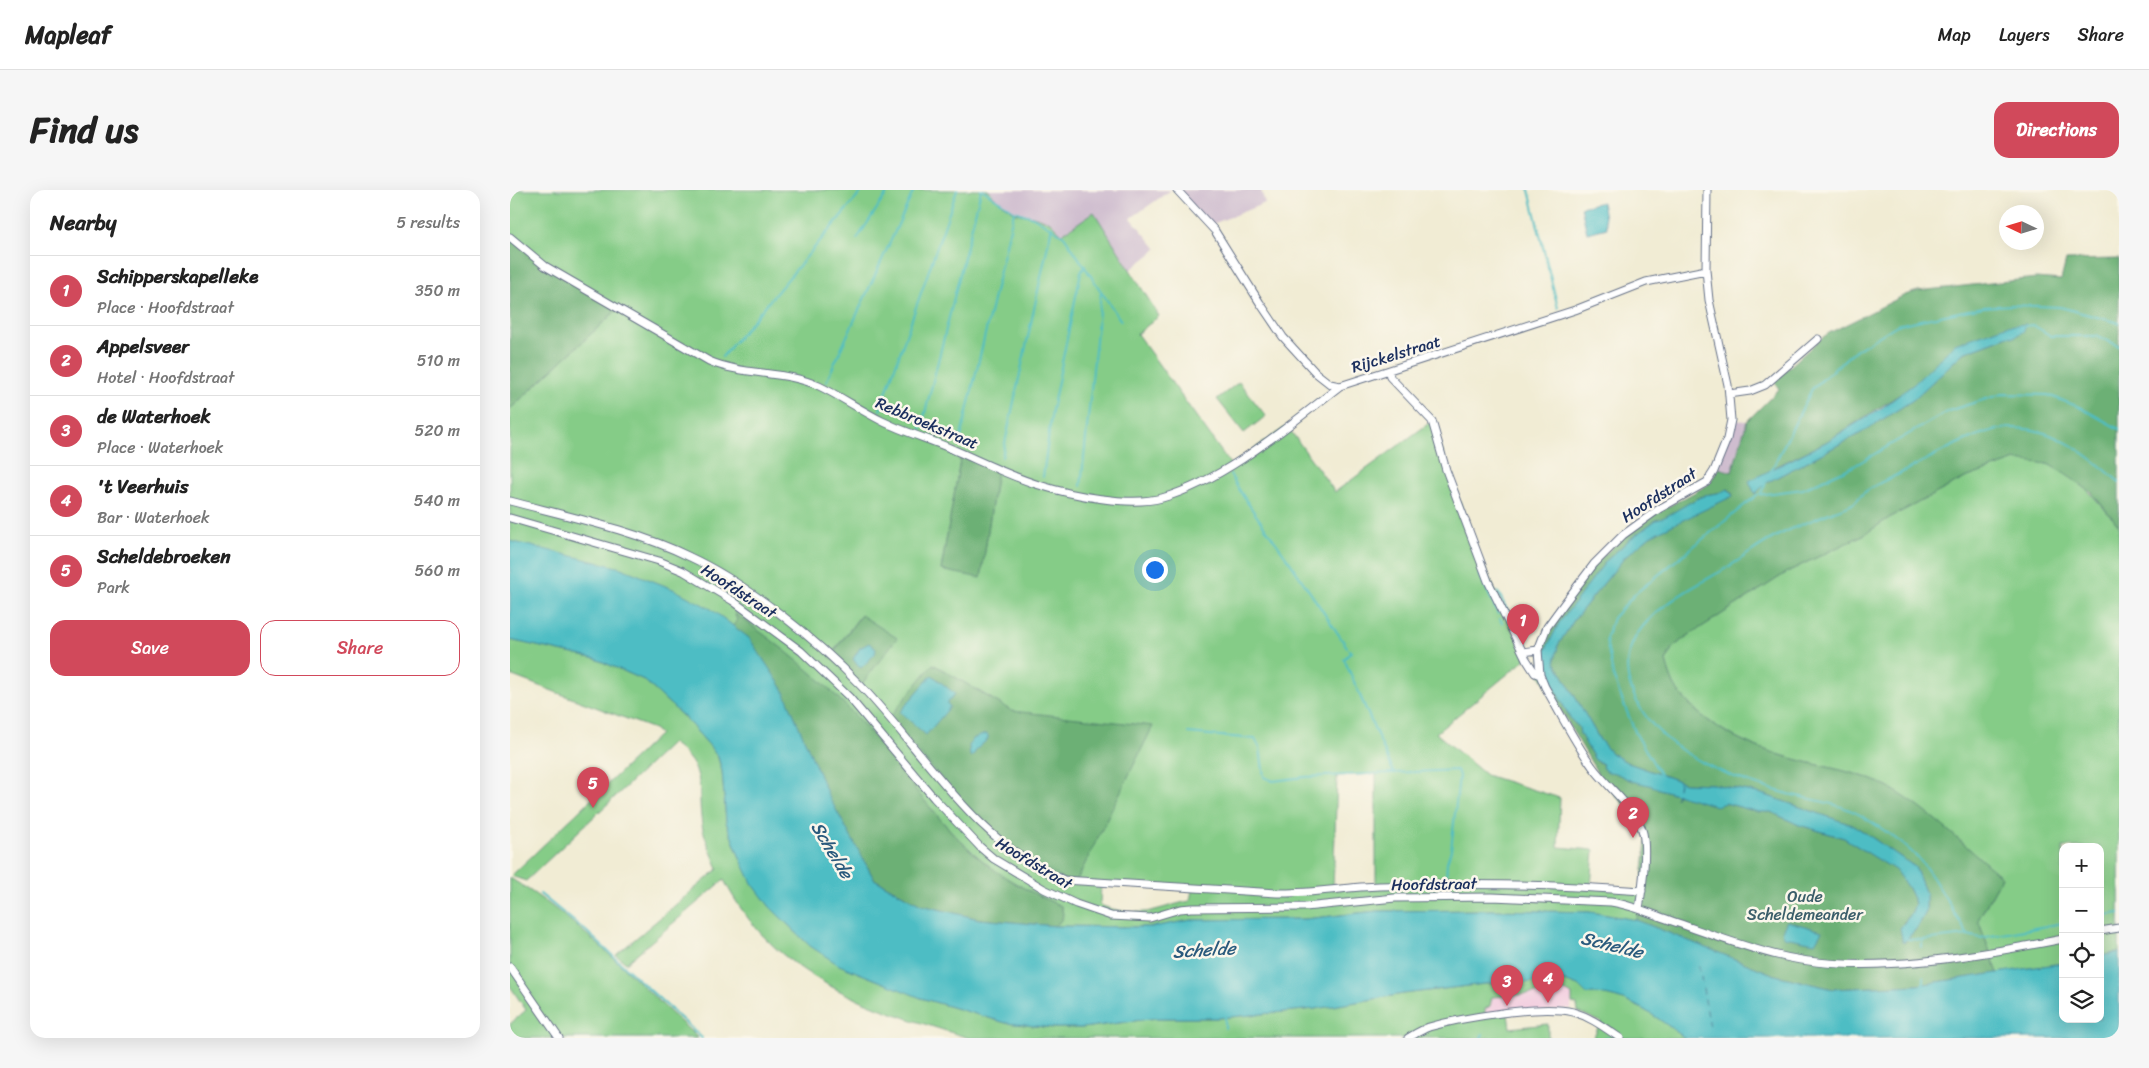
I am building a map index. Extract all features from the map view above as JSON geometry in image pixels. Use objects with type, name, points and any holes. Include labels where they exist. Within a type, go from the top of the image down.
[{"type":"street","name":"Rijckelstraat","points":[[1177,190],[1215,230],[1260,303],[1283,336],[1316,373],[1330,384],[1340,386],[1575,310],[1646,282],[1706,270]]},
{"type":"street","name":"Hoofdstraat","points":[[1540,675],[1538,650],[1547,627],[1594,564],[1610,546],[1659,509],[1707,482],[1714,471],[1727,440],[1731,420],[1727,374],[1711,312],[1706,270],[1707,190]]},
{"type":"street","name":"Rebbroekstraat","points":[[510,238],[545,266],[724,368],[795,377],[819,386],[884,422],[1038,485],[1109,500],[1134,502],[1160,498],[1211,478],[1280,431],[1340,386]]},
{"type":"street","points":[[1729,394],[1750,391],[1765,385],[1818,339]]},
{"type":"street","name":"Hoofdstraat","points":[[510,518],[684,571],[733,601],[800,651],[849,697],[934,798],[994,859],[1044,889],[1094,911],[1111,916],[1150,918],[1180,909],[1191,908],[1305,907],[1377,899],[1492,897],[1611,902],[1626,904],[1639,910],[1642,891],[1643,840],[1640,826],[1585,756],[1540,675],[1522,652],[1488,581],[1446,470],[1432,421],[1390,377],[1389,371]]},
{"type":"street","name":"Hoofdstraat","points":[[510,501],[664,546],[691,557],[742,587],[811,639],[861,685],[946,787],[991,835],[1004,846],[1051,875],[1064,880],[1305,894],[1376,886],[1492,884],[1591,887],[1642,891]]},
{"type":"street","points":[[1522,652],[1538,650]]},
{"type":"street","points":[[1639,910],[1745,946],[1787,958],[1815,962],[1860,964],[1924,961],[1982,955],[2059,940]]},
{"type":"street","points":[[2104,930],[2119,928]]},
{"type":"street","points":[[510,967],[559,1038]]},
{"type":"street","points":[[1408,1038],[1427,1028],[1446,1023],[1485,1016],[1546,1010],[1573,1012],[1598,1023],[1620,1038]]},
{"type":"shaded area","points":[[988,190],[1171,190],[1131,218],[1157,249],[1130,270],[1094,212],[1062,234],[1050,222],[1033,216],[1015,213],[1002,204]]},
{"type":"shaded area","points":[[1177,190],[1261,190],[1265,203],[1210,225]]},
{"type":"shaded area","points":[[1731,420],[1747,421],[1732,472],[1719,468]]},
{"type":"shaded area","points":[[1565,991],[1572,995],[1571,1009],[1485,1016],[1485,1009],[1490,1006],[1492,997]]},
{"type":"green space","points":[[510,190],[988,190],[1002,204],[1015,213],[1033,216],[1050,222],[1062,234],[1094,212],[1159,316],[1137,334],[1231,465],[1287,426],[1335,492],[1432,421],[1475,546],[1526,659],[1436,733],[1486,775],[1560,798],[1558,847],[1594,850],[1591,887],[1642,891],[1636,920],[1590,912],[1492,910],[1377,911],[1305,919],[1191,920],[1152,927],[1055,926],[1062,917],[1061,906],[1014,883],[988,865],[967,847],[930,808],[879,744],[843,703],[804,667],[735,614],[737,620],[733,626],[711,609],[510,541],[510,409],[619,308],[545,266],[510,237]],"holes":[[[961,455],[997,470],[981,577],[941,570]],[[860,616],[896,638],[861,685],[830,656]],[[933,664],[1012,711],[946,787]],[[1376,774],[1376,884],[1333,890],[1337,776]],[[1101,884],[1192,890],[1190,901],[1149,911],[1127,912],[1100,905]]]},
{"type":"green space","points":[[510,237],[545,266],[619,308],[510,409]]},
{"type":"green space","name":"Oude Scheldemeander","points":[[2119,259],[2119,526],[2091,492],[2065,474],[2048,464],[2016,460],[1965,478],[1889,518],[1865,534],[1789,571],[1686,637],[1672,648],[1666,661],[1670,674],[1681,695],[1693,708],[1720,729],[1769,751],[1853,773],[1882,784],[1914,803],[2002,877],[1978,920],[1998,973],[1917,985],[1833,989],[1775,975],[1636,920],[1639,909],[1646,840],[1637,820],[1601,779],[1540,675],[1542,637],[1594,564],[1641,521],[1708,485],[1719,468],[1732,472],[1747,421],[1779,389],[1774,381],[1819,340],[1829,333],[1905,295],[1918,291],[2036,278],[2061,280],[2066,260]],"holes":[[[2006,326],[2014,337],[2008,336],[1966,352]],[[1961,355],[1913,400],[1861,433],[1766,483],[1754,494],[1773,468],[1826,442]],[[1729,489],[1733,495],[1650,536],[1625,557],[1574,620],[1558,645],[1555,662],[1600,740],[1611,753],[1628,763],[1685,783],[1713,784],[1762,794],[1855,826],[1915,867],[1926,894],[1926,912],[1917,928],[1904,943],[1903,923],[1912,913],[1915,903],[1896,870],[1844,838],[1799,825],[1771,812],[1758,812],[1725,803],[1677,794],[1659,789],[1651,784],[1630,780],[1595,760],[1580,734],[1579,727],[1572,721],[1564,707],[1546,670],[1545,651],[1559,624],[1606,561],[1629,540],[1656,520],[1700,497]]]},
{"type":"green space","points":[[1239,382],[1266,416],[1244,433],[1217,399]]},
{"type":"green space","points":[[961,455],[997,470],[981,578],[941,570]]},
{"type":"green space","points":[[2016,460],[2047,464],[2068,474],[2077,481],[2119,526],[2119,952],[2104,955],[2104,843],[2059,843],[2059,964],[1998,973],[1978,920],[2002,877],[1929,815],[1882,784],[1853,773],[1769,751],[1752,745],[1721,729],[1693,708],[1678,691],[1670,674],[1666,661],[1672,648],[1686,637],[1789,571],[1865,534],[1889,518],[1965,478]]},
{"type":"green space","points":[[734,613],[800,663],[846,706],[876,739],[937,815],[970,850],[1005,877],[1061,906],[1062,919],[1055,926],[979,919],[921,905],[874,879],[733,626],[737,620]]},
{"type":"green space","points":[[861,615],[897,638],[861,685],[830,657]]},
{"type":"green space","points":[[510,640],[596,659],[644,680],[685,718],[718,758],[722,771],[726,822],[740,858],[770,907],[810,946],[921,998],[1006,1023],[1054,1028],[1082,1028],[1156,1018],[1219,1018],[1315,1009],[1403,994],[1484,984],[1565,981],[1578,986],[1586,994],[1600,994],[1627,1001],[1651,1014],[1685,1038],[1593,1038],[1601,1022],[1578,1012],[1577,1005],[1572,1003],[1572,995],[1565,991],[1492,997],[1490,1006],[1485,1009],[1485,1015],[1508,1014],[1510,1028],[1548,1024],[1548,1038],[1416,1038],[1416,1034],[1408,1038],[969,1038],[861,1001],[828,985],[798,966],[770,943],[745,914],[724,880],[626,963],[616,955],[718,869],[702,825],[699,780],[696,771],[684,753],[672,743],[526,881],[511,876],[660,734],[654,729],[510,675]]},
{"type":"green space","points":[[933,664],[1012,711],[1153,726],[1076,882],[1064,880],[991,835],[889,718]]},
{"type":"green space","points":[[510,878],[535,894],[584,932],[698,1038],[510,1038],[510,1024],[526,1010],[510,986]]},
{"type":"water","points":[[1602,202],[1607,228],[1587,233],[1581,207]]},
{"type":"water","points":[[2026,324],[2024,331],[2014,337],[2008,336],[1963,353],[1913,400],[1861,433],[1766,483],[1755,494],[1749,481],[1826,442],[1883,407],[1914,384],[1955,344],[2006,326]]},
{"type":"water","points":[[1728,489],[1733,496],[1650,536],[1625,557],[1574,620],[1558,645],[1555,662],[1600,740],[1611,753],[1628,763],[1685,783],[1713,784],[1762,794],[1855,826],[1915,867],[1926,894],[1926,912],[1917,928],[1903,943],[1900,928],[1912,913],[1915,903],[1908,888],[1895,870],[1844,838],[1799,825],[1771,812],[1758,812],[1725,803],[1716,806],[1608,772],[1602,767],[1603,764],[1595,760],[1580,734],[1579,727],[1572,721],[1564,707],[1546,670],[1545,651],[1559,623],[1606,561],[1629,540],[1656,520],[1700,497],[1720,493]]},
{"type":"water","name":"Schelde","points":[[510,541],[621,568],[673,589],[711,609],[749,638],[783,689],[828,795],[874,879],[921,905],[979,919],[1055,926],[1137,927],[1152,927],[1191,920],[1305,919],[1377,911],[1492,910],[1590,912],[1636,920],[1775,975],[1833,989],[1917,985],[2059,964],[2059,1023],[2104,1023],[2104,955],[2119,952],[2119,1038],[1685,1038],[1651,1014],[1627,1001],[1600,994],[1586,994],[1578,986],[1565,981],[1484,984],[1403,994],[1315,1009],[1219,1018],[1156,1018],[1082,1028],[1054,1028],[1006,1023],[921,998],[839,965],[810,946],[770,907],[752,883],[726,822],[722,771],[718,757],[685,718],[644,680],[596,659],[510,640]]},
{"type":"water","points":[[869,643],[876,649],[875,654],[861,668],[853,659],[860,648]]},
{"type":"water","points":[[932,675],[955,694],[947,703],[950,707],[926,735],[900,712]]},
{"type":"water","points":[[985,734],[988,735],[988,739],[977,749],[972,757],[970,756],[969,746],[973,739]]},
{"type":"water","points":[[1787,921],[1822,931],[1815,943],[1784,937],[1782,931]]},
{"type":"waterway","points":[[722,357],[863,190]]},
{"type":"waterway","points":[[857,239],[889,190]]},
{"type":"waterway","points":[[826,382],[914,190]]},
{"type":"waterway","points":[[880,410],[957,190]]},
{"type":"waterway","points":[[921,429],[981,190]]},
{"type":"waterway","points":[[983,190],[1014,211],[1033,217],[1064,236],[1121,321]]},
{"type":"waterway","points":[[1529,190],[1558,308]]},
{"type":"waterway","points":[[960,441],[1014,211]]},
{"type":"waterway","points":[[1002,457],[1052,226]]},
{"type":"waterway","points":[[1043,477],[1052,410],[1081,272],[1085,266]]},
{"type":"waterway","points":[[1081,486],[1101,292]]},
{"type":"waterway","points":[[1771,471],[1812,389],[1852,353],[1897,325],[1983,307],[2011,305],[2060,307],[2119,323]]},
{"type":"waterway","points":[[2025,326],[2033,325],[2051,336],[2097,336],[2119,346]]},
{"type":"waterway","points":[[1660,774],[1636,734],[1613,675],[1606,639],[1613,618],[1636,593],[1757,495],[1803,489],[1854,466],[1948,411],[2002,394],[2048,395],[2079,407],[2119,429]]},
{"type":"waterway","points":[[1922,940],[1968,935],[1935,881],[1917,857],[1885,831],[1860,815],[1833,804],[1785,793],[1740,779],[1696,759],[1675,746],[1643,712],[1632,691],[1627,669],[1630,650],[1638,632],[1668,603],[1730,566],[1765,542],[1849,506],[1874,486],[1983,433],[2008,428],[2040,432],[2055,437],[2095,461],[2119,482]]},
{"type":"waterway","points":[[1230,474],[1244,498],[1347,647]]},
{"type":"waterway","points":[[1761,493],[1766,482]]},
{"type":"waterway","points":[[1480,575],[1498,614]]},
{"type":"waterway","points":[[1498,592],[1519,633]]},
{"type":"waterway","points":[[1500,619],[1502,623]]},
{"type":"waterway","points":[[1349,650],[1351,652],[1344,659],[1393,771]]},
{"type":"waterway","points":[[1188,733],[1255,739],[1260,748],[1264,777],[1273,781],[1304,777],[1457,770],[1459,776],[1446,881]]},
{"type":"waterway","points":[[540,894],[586,931],[702,1038]]},
{"type":"waterway","points":[[2104,915],[2119,913]]},
{"type":"waterway","points":[[1968,935],[1980,938],[2059,924]]},
{"type":"waterway","points":[[1907,939],[1922,940],[1922,947]]},
{"type":"waterway","points":[[1923,977],[1923,984]]},
{"type":"waterway","points":[[1225,1015],[1225,1028]]},
{"type":"waterway","points":[[1481,1038],[1483,1034]]},
{"type":"ferry route","points":[[1676,799],[1680,777]]},
{"type":"ferry route","points":[[1699,966],[1710,1028]]},
{"type":"place","name":"Schipperskapelleke","points":[[1523,645]]},
{"type":"place","name":"Scheldebroeken","points":[[593,808]]},
{"type":"place","name":"Appelsveer","points":[[1633,838]]},
{"type":"place","name":"'t Veerhuis","points":[[1548,1003]]},
{"type":"place","name":"de Waterhoek","points":[[1507,1006]]}]
